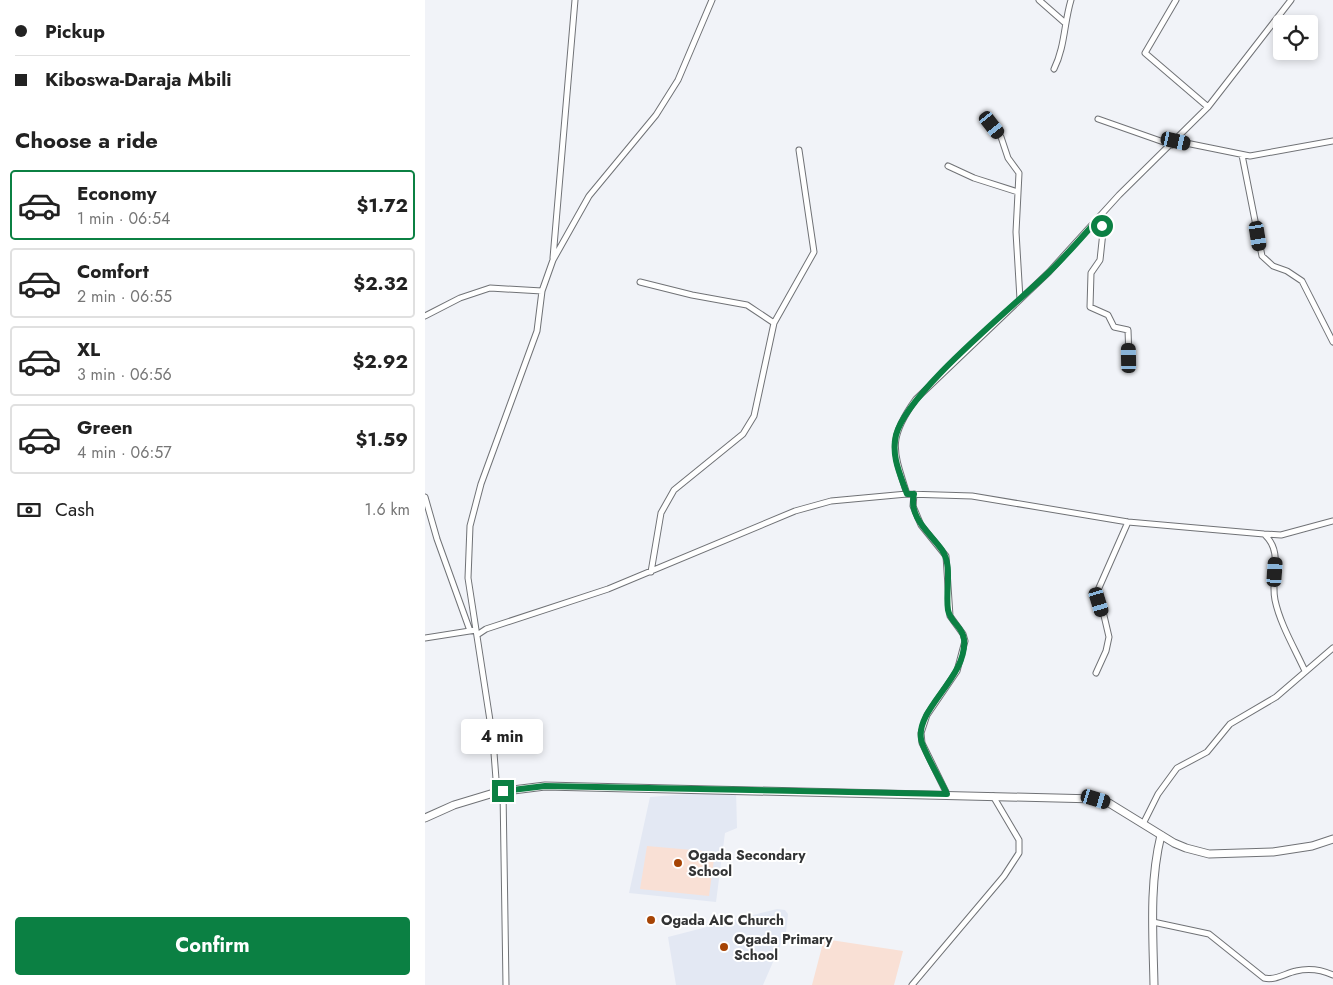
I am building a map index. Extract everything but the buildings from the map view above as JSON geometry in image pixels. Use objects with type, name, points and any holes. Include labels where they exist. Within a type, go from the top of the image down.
[{"type":"main road","points":[[425,818],[454,804],[500,792],[545,786],[947,794],[1096,799],[1109,803],[1144,822],[1161,835],[1186,848],[1209,854],[1273,852],[1312,846],[1333,839]]},
{"type":"main road","points":[[1153,985],[1155,861],[1161,835]]},
{"type":"street","points":[[553,260],[575,0]]},
{"type":"street","points":[[506,985],[500,792],[468,578],[470,526],[481,484],[537,331],[542,291],[553,260],[589,196],[661,108],[677,80],[712,0]]},
{"type":"street","points":[[1039,0],[1064,22]]},
{"type":"street","points":[[1055,69],[1065,29],[1064,22],[1071,0]]},
{"type":"street","points":[[1176,0],[1145,53],[1209,107]]},
{"type":"street","points":[[907,494],[894,452],[896,436],[904,416],[916,399],[1021,299],[1119,195],[1209,107],[1291,0]]},
{"type":"street","points":[[1098,119],[1174,143],[1241,155],[1264,155],[1333,141]]},
{"type":"street","points":[[992,125],[1001,137],[1008,158],[1018,170],[1016,232],[1021,299]]},
{"type":"street","points":[[651,572],[661,513],[674,490],[743,434],[749,426],[754,416],[774,323],[814,252],[799,150]]},
{"type":"street","points":[[1241,155],[1262,256],[1273,266],[1287,271],[1302,281],[1333,342]]},
{"type":"street","points":[[947,166],[974,178],[1018,192]]},
{"type":"street","points":[[1099,218],[1103,232],[1100,260],[1091,273],[1089,307],[1108,315],[1114,327],[1128,330],[1129,358]]},
{"type":"street","points":[[639,282],[692,295],[747,305],[774,323]]},
{"type":"street","points":[[425,316],[460,298],[490,288],[542,291]]},
{"type":"street","points":[[425,638],[477,633],[486,628],[608,589],[795,511],[831,502],[907,494],[972,496],[1128,522],[1281,535],[1333,522]]},
{"type":"street","points":[[914,494],[913,506],[919,520],[946,556],[950,616],[963,634],[965,641],[957,671],[931,709],[921,733],[922,743],[947,794]]},
{"type":"street","points":[[425,497],[437,540],[469,628]]},
{"type":"street","points":[[1095,673],[1106,650],[1109,637],[1098,590],[1128,522]]},
{"type":"street","points":[[1264,534],[1274,544],[1276,552],[1275,599],[1305,671]]},
{"type":"street","points":[[1144,822],[1157,794],[1177,768],[1207,752],[1230,724],[1276,697],[1333,648]]},
{"type":"street","points":[[912,985],[1004,876],[1019,853],[1019,840],[993,796]]},
{"type":"street","points":[[1153,922],[1209,934],[1265,978],[1274,978],[1296,971],[1307,970],[1333,975]]},
{"type":"shaded area","name":"Ogada Secondary School","points":[[736,790],[737,828],[725,833],[716,902],[629,893],[650,797]]},
{"type":"shaded area","points":[[647,846],[715,852],[709,896],[640,889]]},
{"type":"shaded area","name":"Ogada Primary School","points":[[777,909],[785,910],[788,914],[786,932],[763,985],[676,985],[668,937]]},
{"type":"shaded area","points":[[824,939],[903,951],[894,985],[812,985]]},
{"type":"place","name":"Ogada Secondary School","points":[[678,863]]},
{"type":"place","name":"Ogada AIC Church","points":[[651,920]]},
{"type":"place","name":"Ogada Primary School","points":[[724,947]]},
{"type":"route","points":[[503,791],[545,786],[947,794],[922,743],[921,733],[922,726],[937,697],[957,671],[965,641],[963,634],[953,622],[948,609],[946,556],[921,525],[913,506],[914,494],[907,494],[897,469],[894,452],[899,425],[916,399],[1049,272],[1099,218],[1102,226]]}]
